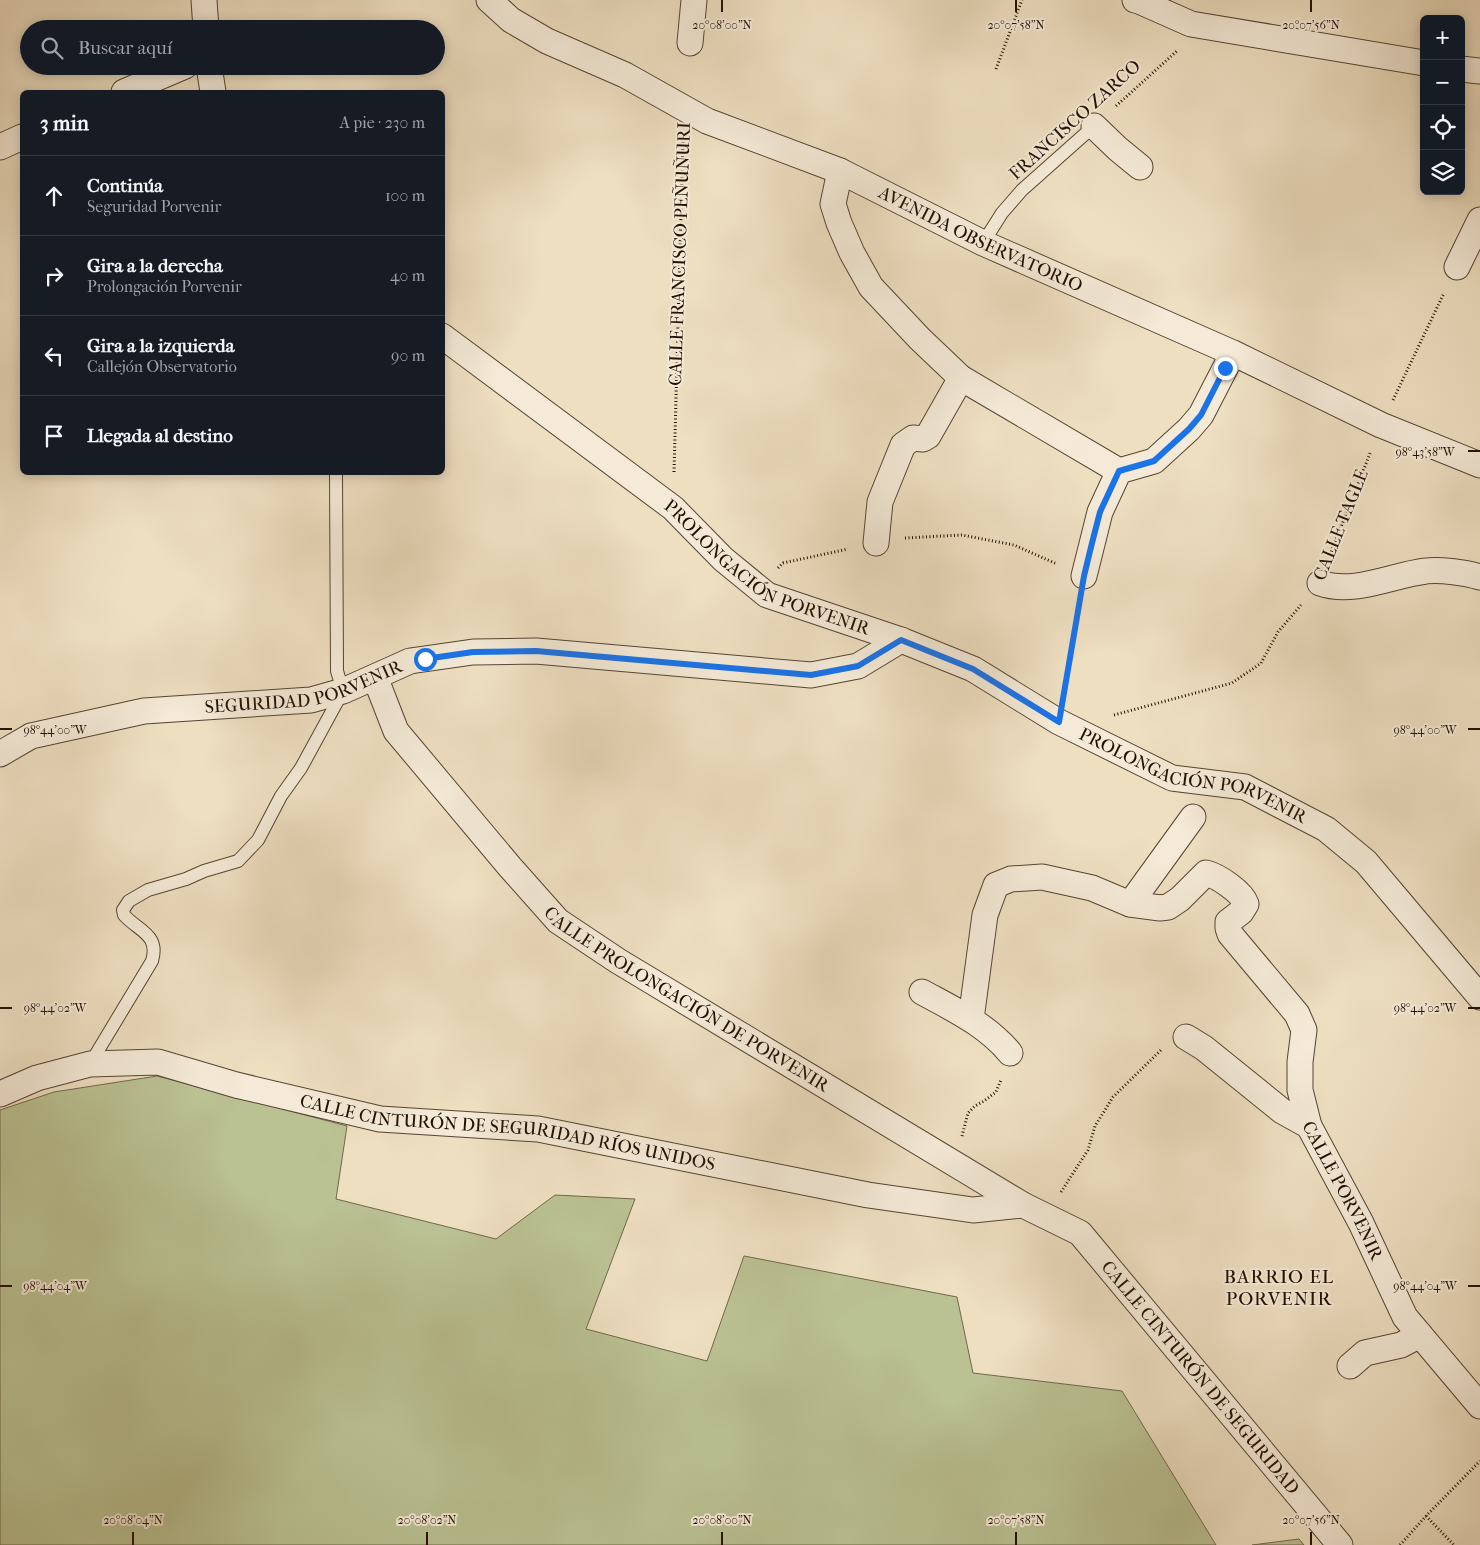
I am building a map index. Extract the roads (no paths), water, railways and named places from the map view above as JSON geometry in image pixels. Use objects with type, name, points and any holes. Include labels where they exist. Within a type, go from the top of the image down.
[{"type":"street","points":[[204,0],[205,20]]},
{"type":"street","name":"AVENIDA OBSERVATORIO","points":[[489,0],[511,20],[547,41],[625,75],[706,121],[840,171],[983,243],[1233,353],[1381,425],[1480,465]]},
{"type":"street","points":[[690,43],[694,0]]},
{"type":"street","points":[[1135,0],[1139,0],[1191,24],[1420,63]]},
{"type":"street","points":[[1465,69],[1480,71]]},
{"type":"street","points":[[129,90],[164,75]]},
{"type":"street","points":[[210,75],[213,90]]},
{"type":"street","points":[[1094,126],[1140,167]]},
{"type":"street","points":[[0,147],[20,138]]},
{"type":"street","points":[[840,171],[833,204],[852,253],[872,287],[920,339],[961,378],[1119,471],[1154,461],[1189,429],[1201,415],[1233,353]]},
{"type":"street","points":[[1457,266],[1480,220]]},
{"type":"street","name":"PROLONGACIÓN PORVENIR","points":[[445,338],[673,508],[724,558],[765,593],[901,640],[973,669],[1064,724],[1172,778],[1245,787],[1326,829],[1366,862],[1480,997]]},
{"type":"street","points":[[876,544],[880,502],[903,445],[913,438],[923,439],[928,436],[961,378]]},
{"type":"street","points":[[1084,576],[1100,512],[1119,471]]},
{"type":"street","points":[[1320,582],[1331,586],[1357,586],[1428,570],[1470,574],[1480,577]]},
{"type":"street","name":"SEGURIDAD PORVENIR","points":[[0,754],[32,736],[144,711],[311,700],[343,691],[410,661],[473,652],[536,651],[811,675],[858,666],[901,640]]},
{"type":"street","name":"CALLE PROLONGACIÓN DE PORVENIR","points":[[374,677],[396,731],[558,921],[626,966],[1023,1205],[1080,1233]]},
{"type":"street","points":[[971,1019],[985,915],[996,885],[1011,878],[1042,877],[1092,888],[1130,904],[1193,818]]},
{"type":"street","name":"CALLE PORVENIR","points":[[1130,904],[1160,908],[1168,907],[1180,899],[1206,872],[1214,875],[1244,898],[1246,904],[1228,922],[1228,928],[1230,934],[1297,1014],[1304,1030],[1300,1062],[1300,1090],[1310,1126],[1361,1223],[1405,1317],[1480,1406]]},
{"type":"street","points":[[922,992],[971,1019],[1004,1045],[1010,1053]]},
{"type":"street","points":[[1186,1037],[1204,1048],[1282,1112],[1310,1126]]},
{"type":"street","name":"CALLE CINTURÓN DE SEGURIDAD RÍOS UNIDOS","points":[[0,1094],[37,1078],[90,1064],[158,1062],[236,1085],[380,1119],[538,1129],[868,1195],[973,1210],[1023,1205]]},
{"type":"street","name":"CALLE CINTURÓN DE SEGURIDAD","points":[[1080,1233],[1340,1545]]},
{"type":"street","points":[[1350,1366],[1365,1353],[1401,1345],[1420,1335]]},
{"type":"lane","name":"FRANCISCO ZARCO","points":[[983,243],[1002,213],[1022,190],[1094,126]]},
{"type":"lane","points":[[90,1064],[152,961],[154,952],[153,943],[149,936],[124,915],[125,905],[148,890],[238,860],[258,840],[281,796],[301,768],[343,691],[337,671],[336,475]]},
{"type":"district","name":"BARRIO EL PORVENIR","points":[[1279,1288]]}]
